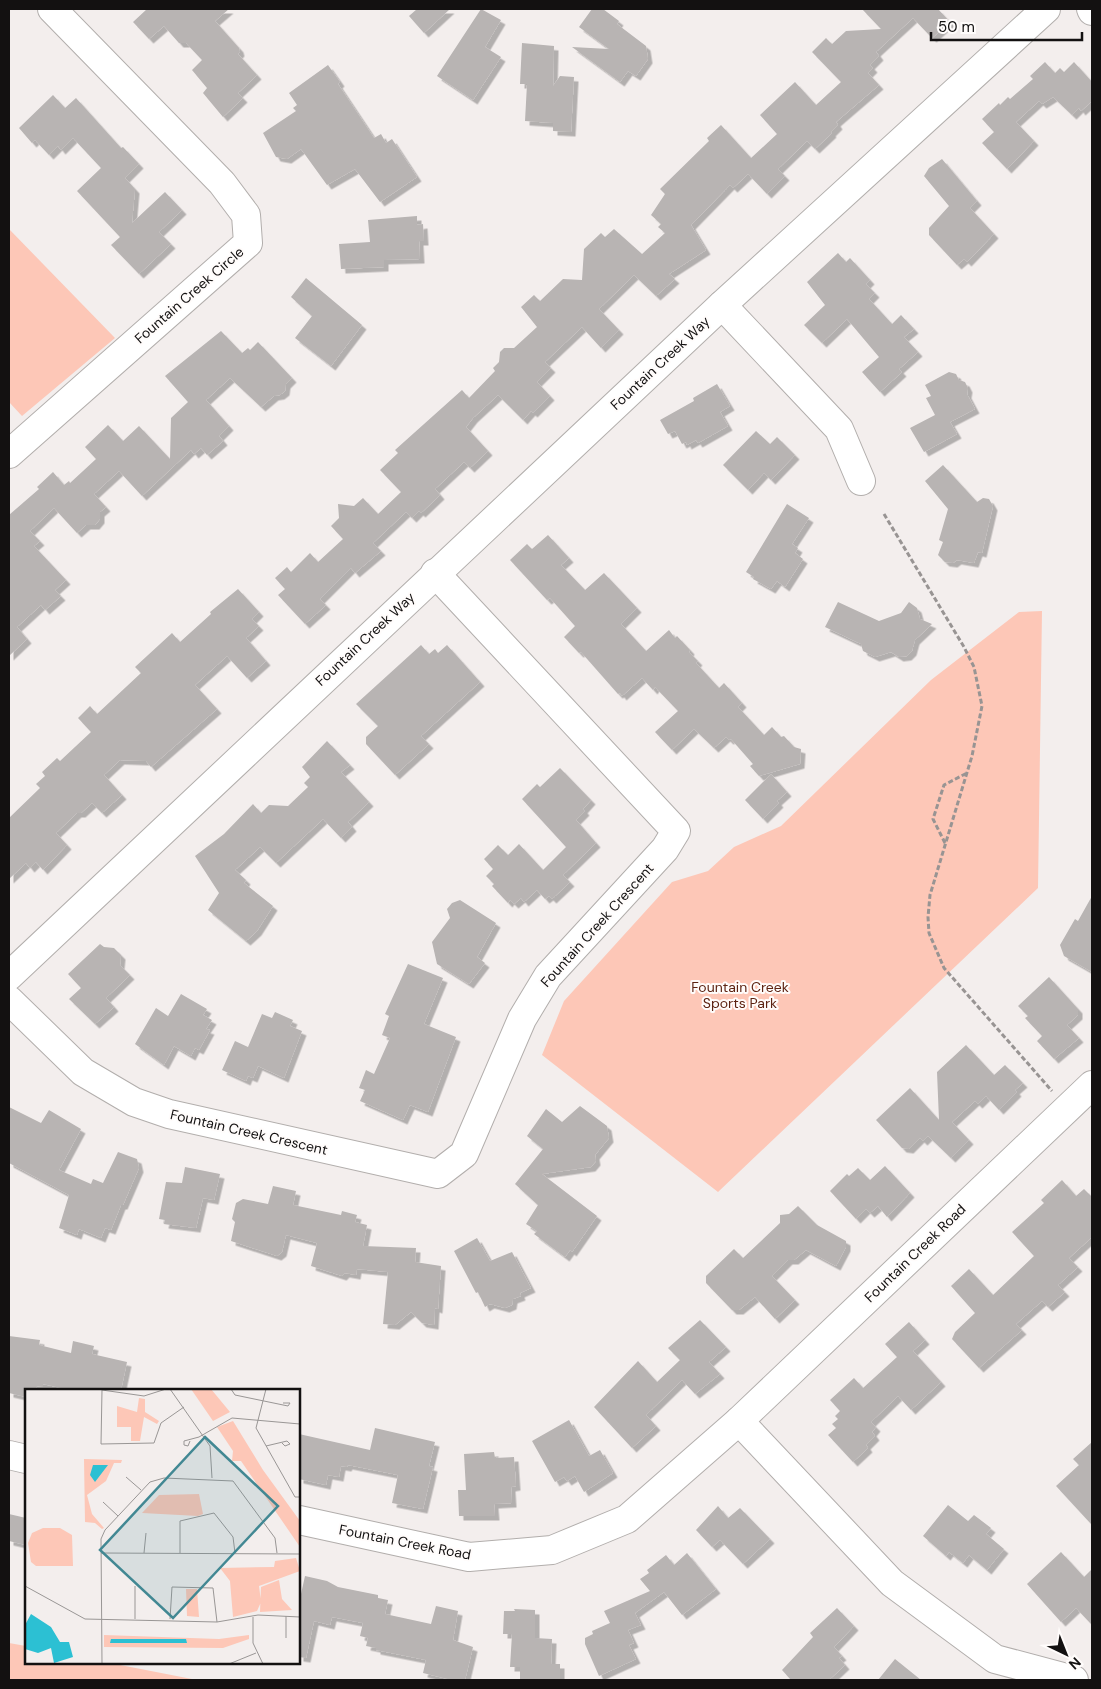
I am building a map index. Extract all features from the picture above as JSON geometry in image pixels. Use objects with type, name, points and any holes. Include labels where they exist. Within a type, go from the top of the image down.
[{"type":"street","name":"Fountain Creek Circle","points":[[9,454],[248,243],[246,215],[222,183],[52,9]]},
{"type":"street","name":"Fountain Creek Way","points":[[9,976],[435,573],[722,305],[1046,9]]},
{"type":"street","points":[[722,305],[839,429],[862,480]]},
{"type":"street","name":"Fountain Creek Crescent","points":[[9,1000],[83,1072],[134,1102],[160,1111],[438,1174],[464,1154],[522,1019],[548,976],[665,849],[676,830],[435,573]]},
{"type":"street","name":"Fountain Creek Road","points":[[300,1520],[469,1557],[552,1550],[627,1519],[739,1421],[1092,1085]]},
{"type":"street","points":[[739,1421],[892,1582],[995,1659],[1074,1680]]},
{"type":"street","points":[[9,1455],[25,1459]]},
{"type":"path","points":[[884,514],[964,646],[974,667],[982,706],[967,772],[930,895],[929,933],[936,953],[955,983],[1056,1095]]},
{"type":"path","points":[[946,844],[932,819],[944,785],[967,772]]},
{"type":"green space","points":[[9,229],[115,338],[22,416],[9,402]]},
{"type":"green space","name":"Fountain Creek Sports Park","points":[[1042,611],[1038,888],[718,1192],[542,1055],[564,1001],[672,882],[708,871],[734,847],[781,826],[931,680],[1019,612]]},
{"type":"green space","points":[[9,1643],[25,1646],[25,1664],[115,1664],[197,1680],[9,1680]]},
{"type":"building","points":[[147,9],[229,9],[215,21],[239,48],[240,52],[238,54],[257,75],[238,93],[243,98],[223,117],[203,93],[207,88],[192,70],[202,60],[186,43],[179,43],[164,26],[149,39],[133,22]]},
{"type":"building","points":[[417,9],[450,9],[424,33],[409,16]]},
{"type":"building","points":[[481,9],[501,20],[485,47],[501,57],[473,100],[437,76]]},
{"type":"building","points":[[592,9],[603,9],[619,21],[617,24],[646,46],[648,59],[636,76],[628,71],[620,82],[572,47],[609,49],[579,27]]},
{"type":"building","points":[[862,9],[938,9],[950,22],[932,38],[913,18],[876,52],[879,56],[870,65],[873,68],[868,73],[879,85],[836,122],[838,125],[832,133],[815,149],[807,141],[778,169],[785,176],[767,194],[748,174],[733,188],[730,185],[691,225],[706,250],[669,274],[675,279],[656,296],[634,275],[599,309],[619,330],[601,348],[582,327],[545,362],[551,368],[537,382],[550,396],[533,413],[531,411],[523,420],[498,395],[473,418],[466,427],[488,451],[470,468],[464,462],[435,489],[440,495],[421,513],[419,511],[412,518],[406,512],[373,543],[381,551],[355,573],[351,568],[320,599],[326,605],[305,624],[278,595],[285,589],[275,578],[287,567],[291,572],[310,553],[318,562],[343,539],[331,526],[339,518],[338,504],[354,506],[363,498],[378,514],[401,492],[380,470],[398,453],[395,450],[462,390],[469,398],[495,371],[493,368],[499,362],[500,352],[504,348],[514,348],[537,327],[521,307],[534,295],[540,301],[563,279],[582,280],[584,249],[601,233],[605,237],[614,229],[642,254],[665,233],[658,227],[661,224],[651,215],[665,194],[660,189],[709,141],[707,138],[721,125],[751,158],[777,134],[760,115],[795,82],[816,105],[841,82],[812,52],[826,38],[832,44],[846,31],[881,29]]},
{"type":"building","points":[[522,43],[554,46],[553,86],[560,76],[574,77],[571,132],[553,131],[553,123],[525,121],[527,84],[520,84]]},
{"type":"building","points":[[1045,62],[1055,73],[1060,68],[1064,72],[1074,62],[1092,82],[1092,101],[1081,111],[1079,108],[1072,115],[1053,97],[1042,104],[1039,101],[1016,122],[1034,141],[1007,169],[982,143],[994,132],[982,119],[999,103],[1000,105],[1008,97],[1010,99],[1033,79],[1030,76]]},
{"type":"building","points":[[328,65],[340,82],[338,84],[374,138],[381,134],[386,143],[392,139],[417,177],[380,202],[355,169],[327,185],[301,149],[287,159],[276,157],[263,133],[296,111],[293,108],[297,105],[289,93]]},
{"type":"building","points":[[53,95],[65,108],[76,98],[121,148],[123,147],[139,164],[125,178],[135,189],[132,223],[165,192],[182,210],[159,232],[171,244],[139,274],[111,245],[120,237],[77,191],[101,168],[73,138],[61,150],[58,146],[49,155],[35,140],[32,143],[19,128]]},
{"type":"building","points":[[942,159],[977,201],[970,208],[994,234],[967,262],[964,259],[957,265],[929,235],[929,228],[949,206],[924,176],[929,168]]},
{"type":"building","points":[[417,216],[417,225],[423,224],[424,241],[419,241],[420,259],[384,260],[384,267],[341,269],[339,244],[370,242],[368,220]]},
{"type":"building","points":[[838,253],[846,262],[850,258],[870,280],[866,284],[875,293],[869,299],[892,324],[901,315],[914,329],[904,337],[918,352],[899,369],[902,372],[880,392],[862,372],[879,357],[847,319],[822,343],[804,325],[825,305],[807,282]]},
{"type":"building","points":[[306,278],[362,325],[331,366],[295,338],[312,316],[291,297]]},
{"type":"building","points":[[221,331],[242,353],[248,348],[250,350],[258,342],[292,378],[286,384],[285,391],[280,395],[274,396],[261,407],[230,378],[206,400],[229,426],[219,436],[223,441],[207,455],[201,448],[194,454],[191,450],[142,496],[119,471],[94,494],[106,507],[100,512],[100,519],[95,525],[86,525],[77,533],[54,508],[30,531],[40,541],[34,546],[66,580],[55,590],[61,596],[45,610],[41,605],[17,627],[27,639],[9,656],[9,515],[39,489],[37,487],[53,472],[64,485],[69,481],[70,483],[96,459],[85,447],[108,425],[123,441],[139,426],[170,459],[171,418],[188,402],[165,376]]},
{"type":"building","points":[[949,372],[956,374],[959,380],[965,382],[968,388],[967,394],[975,409],[950,422],[957,434],[924,452],[910,428],[935,415],[926,398],[931,396],[925,385]]},
{"type":"building","points":[[717,384],[730,406],[720,412],[728,426],[698,443],[696,440],[687,445],[686,442],[682,444],[675,431],[668,434],[660,420],[694,401],[693,398]]},
{"type":"building","points":[[756,431],[770,444],[777,437],[795,455],[771,480],[764,473],[748,490],[723,465]]},
{"type":"building","points":[[943,465],[977,502],[983,498],[989,499],[993,506],[982,553],[978,552],[974,563],[957,560],[953,563],[945,562],[938,555],[943,542],[939,540],[948,509],[925,481]]},
{"type":"building","points":[[787,504],[809,518],[792,544],[798,548],[795,553],[803,559],[785,587],[777,581],[771,589],[753,579],[754,577],[746,572]]},
{"type":"building","points":[[548,535],[569,558],[561,565],[585,590],[604,573],[637,608],[621,624],[646,651],[669,630],[675,638],[677,636],[690,650],[689,652],[698,661],[696,663],[719,688],[724,683],[742,703],[738,707],[764,735],[772,727],[794,747],[801,749],[800,764],[759,776],[750,766],[753,764],[731,739],[729,740],[726,737],[714,748],[694,729],[672,750],[655,732],[678,711],[655,687],[653,690],[642,678],[622,696],[620,693],[618,694],[581,652],[579,653],[564,637],[575,626],[550,598],[547,600],[510,560],[527,544],[532,549]]},
{"type":"building","points":[[238,589],[259,612],[252,619],[259,626],[246,638],[266,661],[247,678],[227,656],[195,685],[217,709],[151,767],[146,761],[120,760],[104,775],[122,795],[102,813],[92,803],[81,813],[77,813],[56,833],[67,845],[43,870],[36,862],[30,868],[26,863],[9,879],[9,818],[40,788],[36,784],[45,776],[42,772],[57,758],[60,761],[91,732],[78,718],[90,706],[97,714],[141,673],[135,667],[172,633],[180,642],[211,614],[210,612]]},
{"type":"building","points":[[838,602],[879,621],[901,613],[909,602],[917,608],[920,619],[932,624],[915,640],[912,651],[907,656],[899,657],[891,652],[875,657],[863,651],[861,644],[825,627]]},
{"type":"building","points":[[421,645],[429,654],[435,649],[438,653],[447,645],[480,682],[421,736],[429,744],[395,775],[366,744],[366,737],[378,726],[356,704]]},
{"type":"building","points":[[327,741],[350,765],[341,772],[369,802],[348,822],[352,827],[341,838],[323,819],[276,863],[260,847],[235,870],[246,880],[244,883],[273,906],[257,931],[246,941],[208,910],[219,893],[195,856],[224,834],[253,804],[261,813],[269,805],[288,806],[308,787],[304,783],[310,777],[302,767]]},
{"type":"building","points":[[560,768],[591,800],[583,809],[585,811],[576,820],[596,843],[563,875],[570,882],[552,899],[549,896],[545,899],[537,890],[524,902],[521,898],[514,904],[510,900],[508,903],[492,886],[494,884],[486,876],[493,869],[484,859],[498,845],[508,855],[519,844],[543,870],[566,847],[522,799],[537,784],[540,787]]},
{"type":"building","points":[[771,774],[787,792],[763,819],[745,800]]},
{"type":"building","points":[[1092,896],[1092,972],[1064,956],[1060,945],[1075,919],[1078,921]]},
{"type":"building","points":[[460,900],[496,923],[477,957],[485,963],[469,984],[437,964],[432,942],[450,918],[447,909],[452,903]]},
{"type":"building","points":[[100,944],[104,947],[114,948],[121,955],[120,965],[130,975],[106,998],[114,1007],[95,1024],[69,999],[81,988],[68,974]]},
{"type":"building","points":[[408,964],[443,978],[424,1024],[456,1037],[428,1112],[410,1105],[403,1120],[360,1101],[365,1090],[359,1088],[366,1070],[374,1074],[390,1038],[382,1035],[389,1016],[385,1014]]},
{"type":"building","points":[[1049,977],[1078,1009],[1078,1015],[1067,1025],[1079,1038],[1054,1059],[1037,1041],[1042,1036],[1025,1018],[1028,1016],[1018,1006]]},
{"type":"building","points":[[181,994],[207,1009],[203,1015],[212,1020],[206,1029],[210,1030],[199,1050],[195,1048],[191,1056],[174,1046],[164,1065],[135,1044],[156,1008],[168,1016]]},
{"type":"building","points":[[275,1012],[293,1020],[290,1026],[302,1031],[284,1078],[258,1066],[253,1078],[248,1076],[246,1081],[222,1070],[235,1041],[248,1047],[262,1014],[272,1018]]},
{"type":"building","points":[[966,1045],[994,1075],[1005,1065],[1023,1083],[999,1110],[986,1096],[978,1104],[975,1101],[952,1122],[969,1140],[951,1158],[928,1136],[923,1141],[920,1138],[909,1149],[902,1148],[876,1120],[910,1088],[939,1120],[937,1072]]},
{"type":"building","points":[[580,1106],[607,1126],[609,1138],[595,1155],[596,1161],[591,1167],[542,1174],[597,1216],[572,1252],[570,1250],[565,1257],[534,1234],[537,1231],[526,1224],[538,1205],[515,1184],[543,1149],[527,1136],[546,1109],[562,1122]]},
{"type":"building","points":[[9,1107],[41,1123],[49,1110],[81,1129],[59,1170],[91,1184],[93,1179],[103,1183],[118,1152],[137,1159],[139,1168],[123,1205],[121,1205],[111,1230],[105,1228],[101,1238],[79,1229],[77,1235],[59,1228],[69,1195],[9,1163]]},
{"type":"building","points":[[885,1166],[910,1193],[887,1217],[878,1206],[870,1213],[866,1209],[856,1219],[830,1191],[847,1174],[849,1176],[858,1168],[870,1180]]},
{"type":"building","points":[[185,1167],[220,1174],[214,1200],[203,1198],[196,1228],[164,1224],[165,1220],[159,1219],[166,1182],[182,1183]]},
{"type":"building","points":[[1062,1180],[1076,1196],[1084,1189],[1092,1197],[1092,1237],[1069,1258],[1078,1267],[1058,1285],[1065,1292],[1048,1307],[1042,1301],[1016,1324],[1022,1330],[979,1368],[952,1339],[955,1332],[975,1313],[951,1286],[969,1269],[993,1295],[1034,1256],[1012,1232],[1044,1203],[1041,1200]]},
{"type":"building","points":[[273,1186],[296,1191],[293,1205],[341,1215],[342,1211],[357,1215],[355,1222],[367,1225],[363,1246],[416,1248],[415,1262],[441,1266],[438,1309],[435,1308],[434,1325],[422,1323],[411,1312],[395,1325],[383,1324],[388,1272],[357,1269],[356,1275],[345,1273],[342,1276],[311,1266],[317,1243],[286,1235],[282,1252],[277,1256],[231,1241],[235,1222],[232,1219],[236,1203],[243,1199],[268,1204]]},
{"type":"building","points":[[798,1206],[817,1225],[846,1241],[846,1247],[836,1266],[806,1250],[794,1260],[788,1260],[772,1276],[795,1300],[775,1319],[755,1297],[739,1310],[732,1310],[706,1283],[706,1276],[734,1249],[743,1258],[780,1223],[780,1215],[789,1214]]},
{"type":"building","points":[[477,1238],[490,1261],[512,1252],[531,1288],[520,1293],[521,1296],[513,1299],[512,1305],[505,1308],[490,1304],[485,1307],[454,1251]]},
{"type":"building","points":[[700,1320],[726,1347],[709,1362],[720,1374],[695,1394],[682,1380],[646,1415],[656,1426],[632,1448],[594,1407],[638,1361],[657,1382],[680,1360],[668,1348]]},
{"type":"building","points":[[909,1322],[925,1340],[913,1351],[941,1382],[911,1410],[898,1396],[871,1422],[876,1427],[872,1432],[875,1436],[866,1445],[868,1448],[853,1462],[828,1435],[836,1428],[832,1424],[838,1419],[835,1416],[840,1411],[830,1400],[854,1378],[863,1388],[897,1357],[885,1344]]},
{"type":"building","points":[[9,1336],[40,1340],[39,1345],[71,1353],[73,1341],[94,1346],[92,1354],[127,1362],[121,1389],[66,1389],[43,1384],[43,1387],[37,1386],[36,1389],[25,1389],[25,1397],[9,1393]]},
{"type":"building","points":[[569,1420],[589,1456],[600,1450],[613,1473],[584,1492],[575,1476],[567,1481],[564,1477],[555,1482],[532,1441]]},
{"type":"building","points":[[375,1428],[435,1442],[429,1466],[433,1467],[423,1509],[392,1503],[398,1475],[348,1465],[347,1467],[341,1466],[339,1477],[328,1475],[326,1485],[300,1479],[300,1434],[370,1450]]},
{"type":"building","points":[[1092,1442],[1092,1525],[1056,1486],[1079,1465],[1073,1459]]},
{"type":"building","points":[[494,1452],[495,1458],[514,1457],[516,1486],[511,1487],[512,1503],[494,1504],[495,1516],[459,1516],[458,1490],[466,1490],[464,1454]]},
{"type":"building","points":[[948,1505],[968,1521],[974,1515],[991,1528],[986,1534],[1004,1549],[987,1570],[969,1555],[963,1563],[949,1552],[946,1556],[923,1536]]},
{"type":"building","points":[[718,1506],[728,1518],[740,1508],[770,1539],[743,1564],[720,1540],[712,1547],[696,1530]]},
{"type":"building","points":[[9,1514],[25,1518],[25,1545],[9,1541]]},
{"type":"building","points":[[1061,1552],[1084,1577],[1092,1569],[1092,1625],[1076,1608],[1061,1622],[1027,1584]]},
{"type":"building","points":[[687,1553],[716,1589],[682,1615],[664,1592],[635,1613],[641,1625],[628,1630],[634,1643],[629,1645],[636,1659],[599,1676],[585,1644],[585,1638],[593,1634],[592,1631],[610,1623],[604,1611],[650,1591],[640,1579],[649,1573],[647,1570],[666,1555],[674,1565]]},
{"type":"building","points":[[305,1576],[327,1581],[338,1587],[378,1595],[378,1598],[388,1600],[385,1614],[431,1624],[436,1606],[458,1611],[453,1640],[473,1647],[465,1680],[452,1680],[423,1673],[426,1660],[376,1650],[376,1648],[366,1646],[368,1638],[360,1636],[363,1623],[332,1617],[330,1625],[314,1621],[306,1658],[300,1657],[301,1594]]},
{"type":"building","points":[[837,1608],[854,1626],[834,1647],[842,1656],[839,1658],[845,1665],[829,1680],[791,1680],[782,1670],[813,1637],[810,1633]]},
{"type":"building","points":[[514,1609],[535,1610],[535,1638],[552,1639],[551,1664],[560,1664],[560,1680],[520,1680],[520,1667],[510,1667],[512,1634],[503,1634],[504,1611],[515,1611]]},
{"type":"building","points":[[895,1659],[921,1680],[878,1680]]}]
